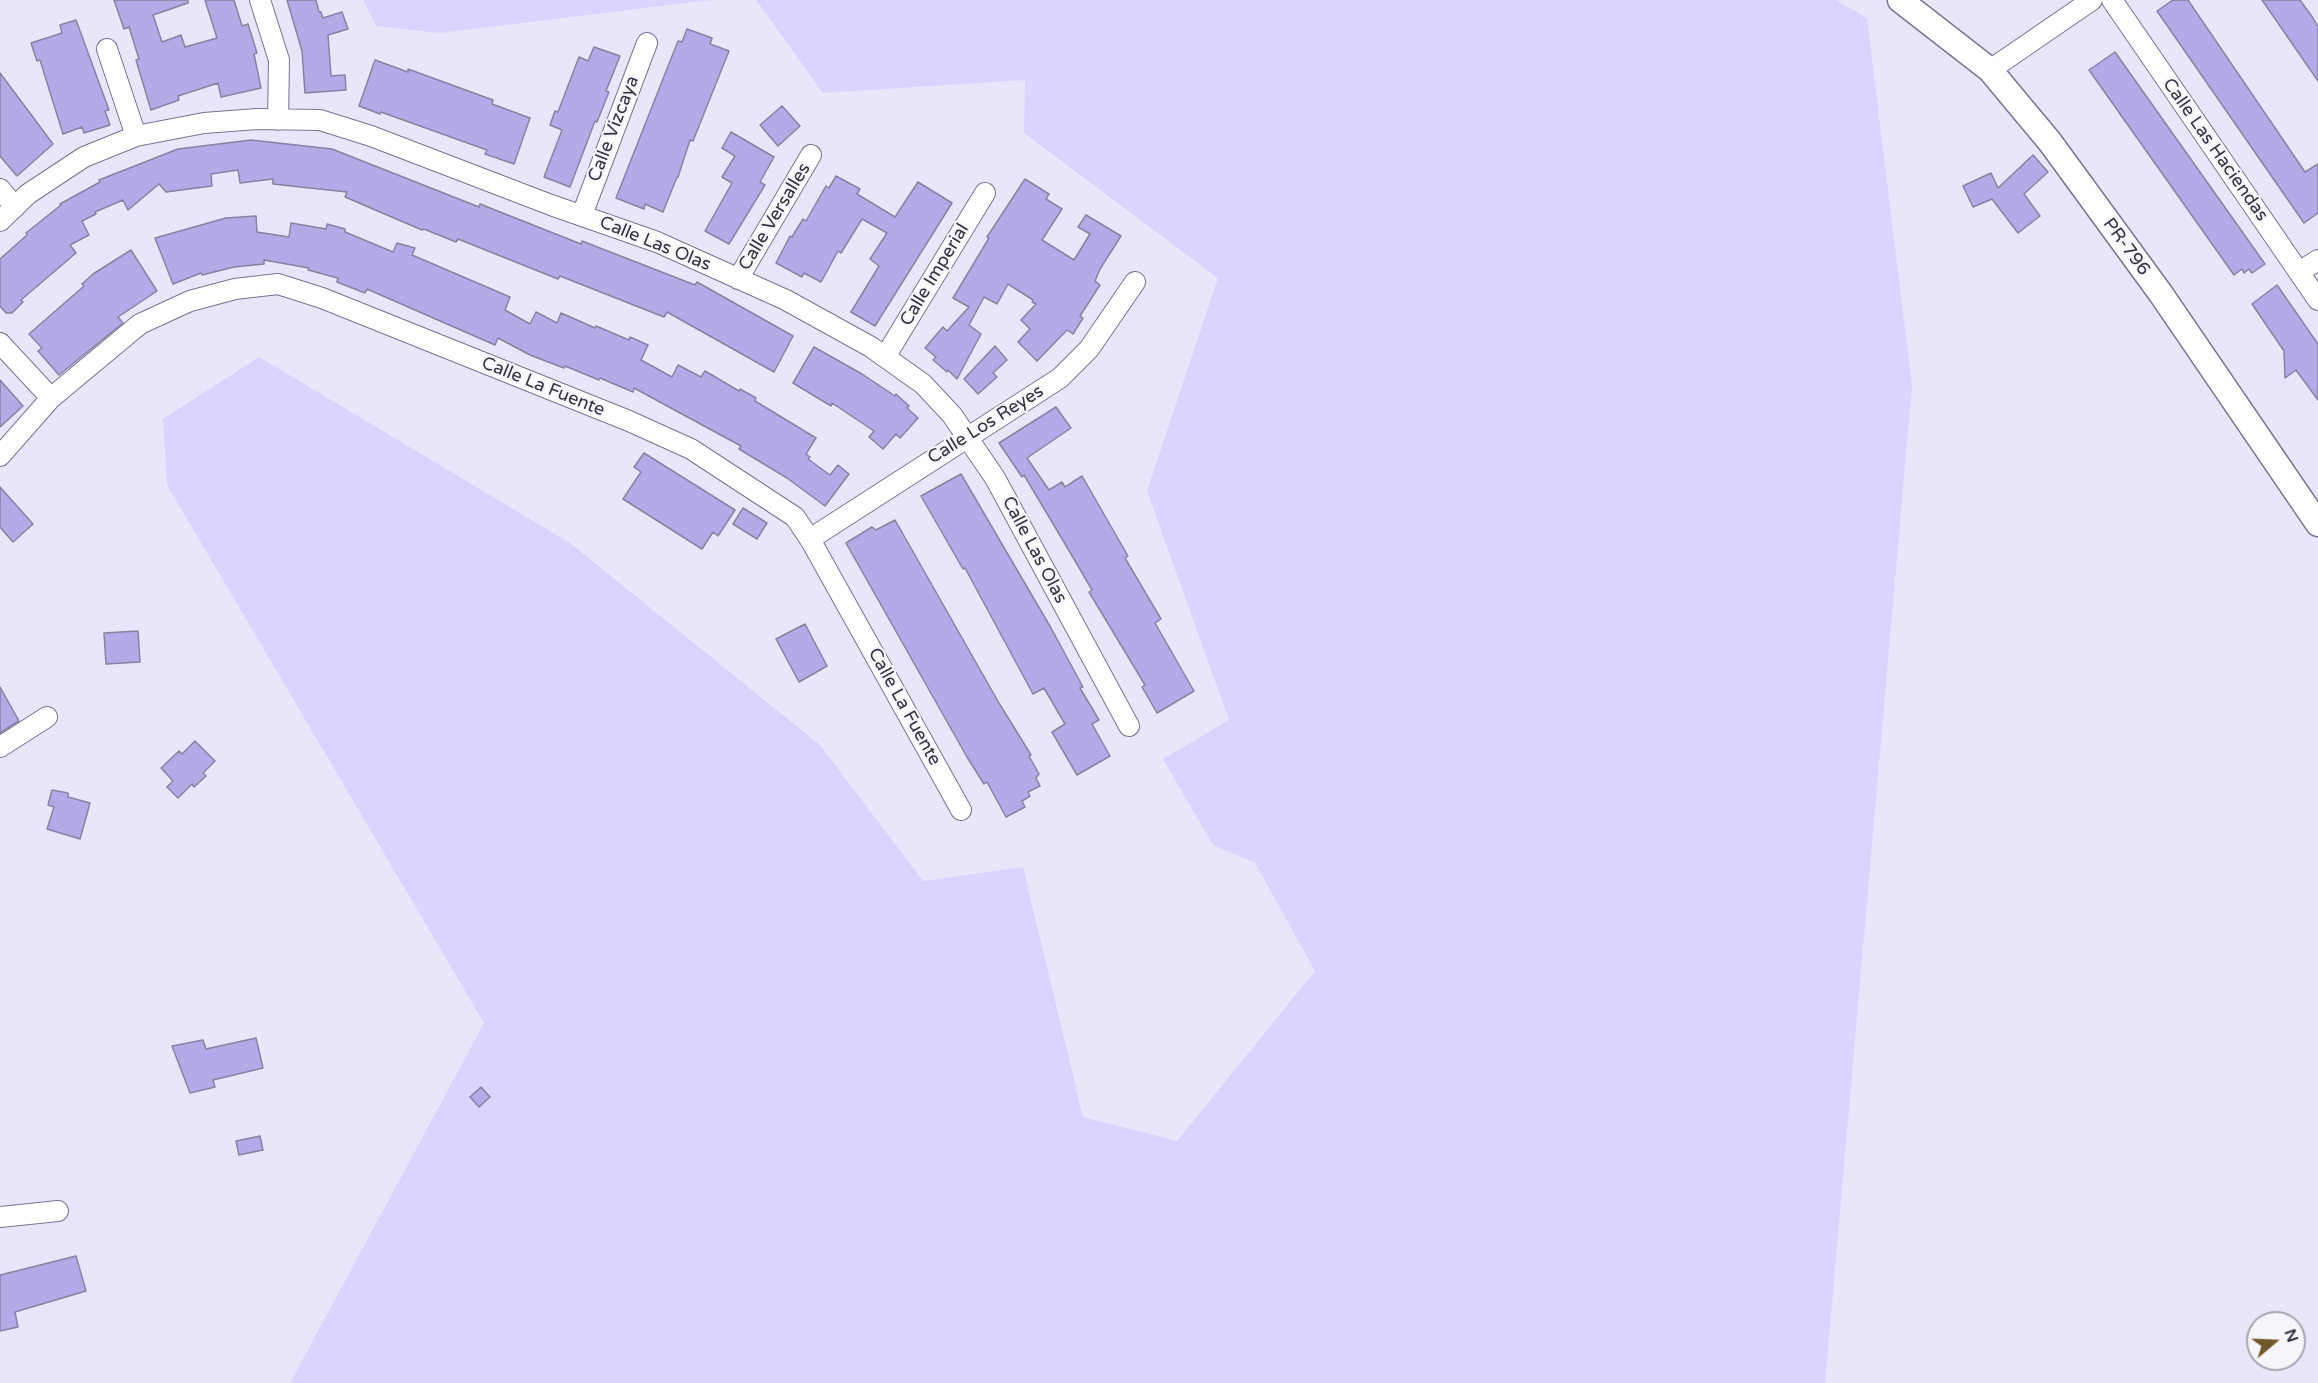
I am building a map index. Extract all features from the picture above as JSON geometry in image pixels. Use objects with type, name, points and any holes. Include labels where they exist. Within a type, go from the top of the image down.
[{"type":"street","points":[[260,0],[279,60],[278,120]]},
{"type":"street","name":"PR-796","points":[[1900,0],[1990,70],[2050,142],[2161,294],[2318,524]]},
{"type":"street","points":[[1990,70],[2092,0]]},
{"type":"street","name":"Calle Las Haciendas","points":[[2112,0],[2318,300]]},
{"type":"street","name":"Calle Vizcaya","points":[[582,215],[647,43]]},
{"type":"street","points":[[107,49],[136,136]]},
{"type":"street","name":"Calle Las Olas","points":[[0,221],[28,194],[84,157],[136,136],[204,123],[320,120],[371,136],[657,242],[786,300],[885,357],[923,384],[952,415],[995,478],[1129,726]]},
{"type":"street","name":"Calle Versalles","points":[[738,279],[811,155]]},
{"type":"street","points":[[0,189],[15,207]]},
{"type":"street","name":"Calle Imperial","points":[[885,357],[985,193]]},
{"type":"street","points":[[2299,272],[2318,260]]},
{"type":"street","name":"Calle Los Reyes","points":[[810,539],[1060,378],[1089,349],[1135,282]]},
{"type":"street","name":"Calle La Fuente","points":[[0,456],[51,398],[140,324],[190,301],[235,289],[278,284],[322,298],[629,421],[691,449],[795,517],[810,539],[961,810]]},
{"type":"street","points":[[0,343],[51,398]]},
{"type":"street","points":[[0,747],[46,717]]},
{"type":"street","points":[[0,1217],[58,1211]]},
{"type":"shaded area","points":[[363,0],[711,0],[440,33],[376,26]]},
{"type":"shaded area","points":[[756,0],[1836,0],[1867,18],[1912,386],[1825,1383],[290,1383],[484,1023],[167,485],[163,419],[259,357],[570,543],[820,745],[923,881],[1023,867],[1083,1117],[1177,1141],[1315,971],[1255,863],[1213,845],[1163,759],[1229,720],[1147,491],[1218,278],[1024,133],[1025,80],[823,93]]},
{"type":"building","points":[[114,0],[188,0],[188,3],[153,15],[162,42],[181,35],[185,47],[217,38],[205,0],[234,0],[242,26],[248,24],[257,53],[254,54],[261,88],[221,97],[218,83],[178,96],[179,100],[151,110],[129,27],[124,29]]},
{"type":"building","points":[[287,0],[316,0],[323,18],[342,12],[348,29],[328,35],[331,76],[345,75],[346,90],[305,93],[302,51]]},
{"type":"building","points":[[2173,0],[2188,0],[2305,172],[2318,164],[2318,213],[2304,223],[2157,11]]},
{"type":"building","points":[[2262,0],[2300,0],[2313,18],[2318,27],[2318,81]]},
{"type":"building","points":[[76,20],[109,110],[105,111],[110,125],[84,133],[82,127],[63,134],[40,60],[37,61],[31,43],[62,33],[60,25]]},
{"type":"building","points":[[687,29],[712,38],[710,44],[729,51],[693,141],[690,140],[663,212],[645,204],[644,209],[616,198],[678,41],[682,42]]},
{"type":"building","points":[[594,47],[620,56],[606,91],[609,92],[597,122],[595,121],[570,187],[544,177],[562,130],[550,125],[555,111],[558,112],[579,57],[588,61]]},
{"type":"building","points":[[2115,52],[2265,264],[2252,273],[2249,269],[2244,273],[2242,269],[2234,275],[2089,70]]},
{"type":"building","points":[[375,60],[408,72],[408,69],[493,100],[492,104],[530,118],[514,164],[485,154],[487,150],[359,106]]},
{"type":"building","points":[[0,73],[53,144],[17,176],[0,156]]},
{"type":"building","points":[[782,106],[800,126],[778,146],[760,125]]},
{"type":"building","points":[[731,132],[774,157],[760,182],[765,185],[729,244],[705,231],[732,183],[722,177],[735,156],[722,148]]},
{"type":"building","points":[[251,140],[332,149],[479,207],[480,204],[581,244],[582,241],[695,285],[697,282],[793,336],[774,372],[667,312],[664,317],[560,276],[558,279],[458,239],[456,242],[422,230],[345,197],[347,192],[273,184],[273,179],[240,183],[238,170],[211,174],[212,186],[166,192],[159,184],[128,210],[123,200],[95,212],[96,214],[82,221],[89,235],[70,245],[76,253],[21,300],[23,302],[12,313],[6,313],[0,306],[0,259],[60,204],[100,182],[99,180],[178,149]]},
{"type":"building","points":[[2033,155],[2048,172],[2024,194],[2040,216],[2018,233],[1992,199],[1973,207],[1963,186],[1991,173],[1998,188]]},
{"type":"building","points":[[836,176],[860,189],[857,194],[895,217],[918,182],[952,203],[875,326],[851,312],[879,266],[870,259],[887,233],[862,219],[841,253],[838,251],[821,282],[804,273],[802,277],[776,263],[790,236],[792,237],[803,219],[806,221],[826,186],[829,188]]},
{"type":"building","points":[[1025,179],[1049,194],[1046,199],[1062,209],[1042,240],[1074,260],[1090,234],[1078,227],[1086,215],[1121,236],[1100,269],[1095,281],[1100,285],[1080,316],[1083,318],[1073,334],[1067,330],[1037,361],[1018,342],[1030,329],[1021,320],[1036,304],[1032,302],[1033,300],[1008,284],[997,304],[984,297],[969,325],[981,334],[957,379],[933,360],[936,357],[925,348],[943,327],[947,331],[969,307],[953,298],[989,238],[987,237]]},
{"type":"building","points":[[256,216],[257,232],[289,237],[291,223],[326,229],[327,224],[345,229],[345,232],[393,252],[397,243],[415,248],[412,255],[510,297],[505,310],[530,324],[536,312],[557,323],[561,313],[629,340],[630,337],[648,345],[641,360],[672,377],[678,365],[701,377],[705,371],[756,398],[755,401],[816,438],[806,454],[810,457],[808,459],[830,475],[838,465],[849,474],[825,506],[787,478],[739,449],[741,446],[634,388],[633,392],[600,378],[599,380],[565,366],[564,368],[530,355],[498,338],[495,345],[367,289],[365,293],[337,282],[338,278],[308,270],[309,268],[264,260],[264,264],[234,267],[202,275],[201,273],[173,284],[155,238],[226,218]]},
{"type":"building","points":[[131,250],[157,291],[118,317],[123,323],[59,375],[38,351],[42,348],[29,334],[84,286],[82,284],[93,274]]},
{"type":"building","points":[[2277,285],[2318,344],[2318,400],[2296,370],[2285,378],[2284,351],[2252,304]]},
{"type":"building","points":[[995,346],[1007,360],[993,373],[997,377],[978,394],[964,379]]},
{"type":"building","points":[[814,347],[895,396],[896,394],[918,418],[900,438],[896,434],[883,449],[869,437],[874,431],[832,403],[831,406],[793,383]]},
{"type":"building","points":[[0,380],[23,406],[0,427]]},
{"type":"building","points":[[1056,407],[1071,428],[1027,458],[1049,490],[1062,482],[1065,487],[1082,476],[1128,556],[1125,558],[1161,619],[1155,623],[1194,691],[1157,713],[1142,687],[1145,685],[1089,592],[1092,590],[1074,559],[1024,475],[1022,477],[999,443]]},
{"type":"building","points":[[644,453],[735,510],[718,536],[713,532],[702,549],[623,499],[641,472],[634,467]]},
{"type":"building","points":[[961,474],[1051,628],[1083,687],[1080,688],[1099,720],[1092,724],[1110,756],[1077,775],[1052,732],[1065,724],[1044,688],[1033,694],[965,568],[963,569],[921,496]]},
{"type":"building","points":[[0,487],[33,524],[13,542],[0,527]]},
{"type":"building","points":[[743,508],[767,523],[757,539],[733,524]]},
{"type":"building","points":[[895,520],[1031,755],[1029,756],[1039,774],[1036,778],[1040,786],[1028,792],[1030,796],[1022,801],[1025,807],[1006,817],[987,782],[984,784],[967,757],[846,543],[872,527],[876,530]]},
{"type":"building","points":[[805,624],[827,666],[799,682],[776,639]]},
{"type":"building","points":[[138,631],[140,662],[106,664],[104,633]]},
{"type":"building","points":[[0,687],[19,721],[0,733]]},
{"type":"building","points":[[195,741],[215,761],[203,773],[206,776],[194,787],[192,784],[178,798],[167,787],[173,781],[161,768],[179,751],[182,754]]},
{"type":"building","points":[[52,790],[68,793],[68,797],[90,803],[80,839],[47,829],[54,807],[48,805]]},
{"type":"building","points":[[256,1038],[263,1068],[213,1080],[215,1087],[190,1093],[172,1046],[203,1040],[206,1049]]},
{"type":"building","points":[[481,1087],[490,1097],[479,1107],[470,1097]]},
{"type":"building","points":[[260,1136],[263,1150],[239,1155],[236,1141]]},
{"type":"building","points":[[76,1256],[86,1291],[15,1312],[18,1327],[0,1331],[0,1275]]}]
